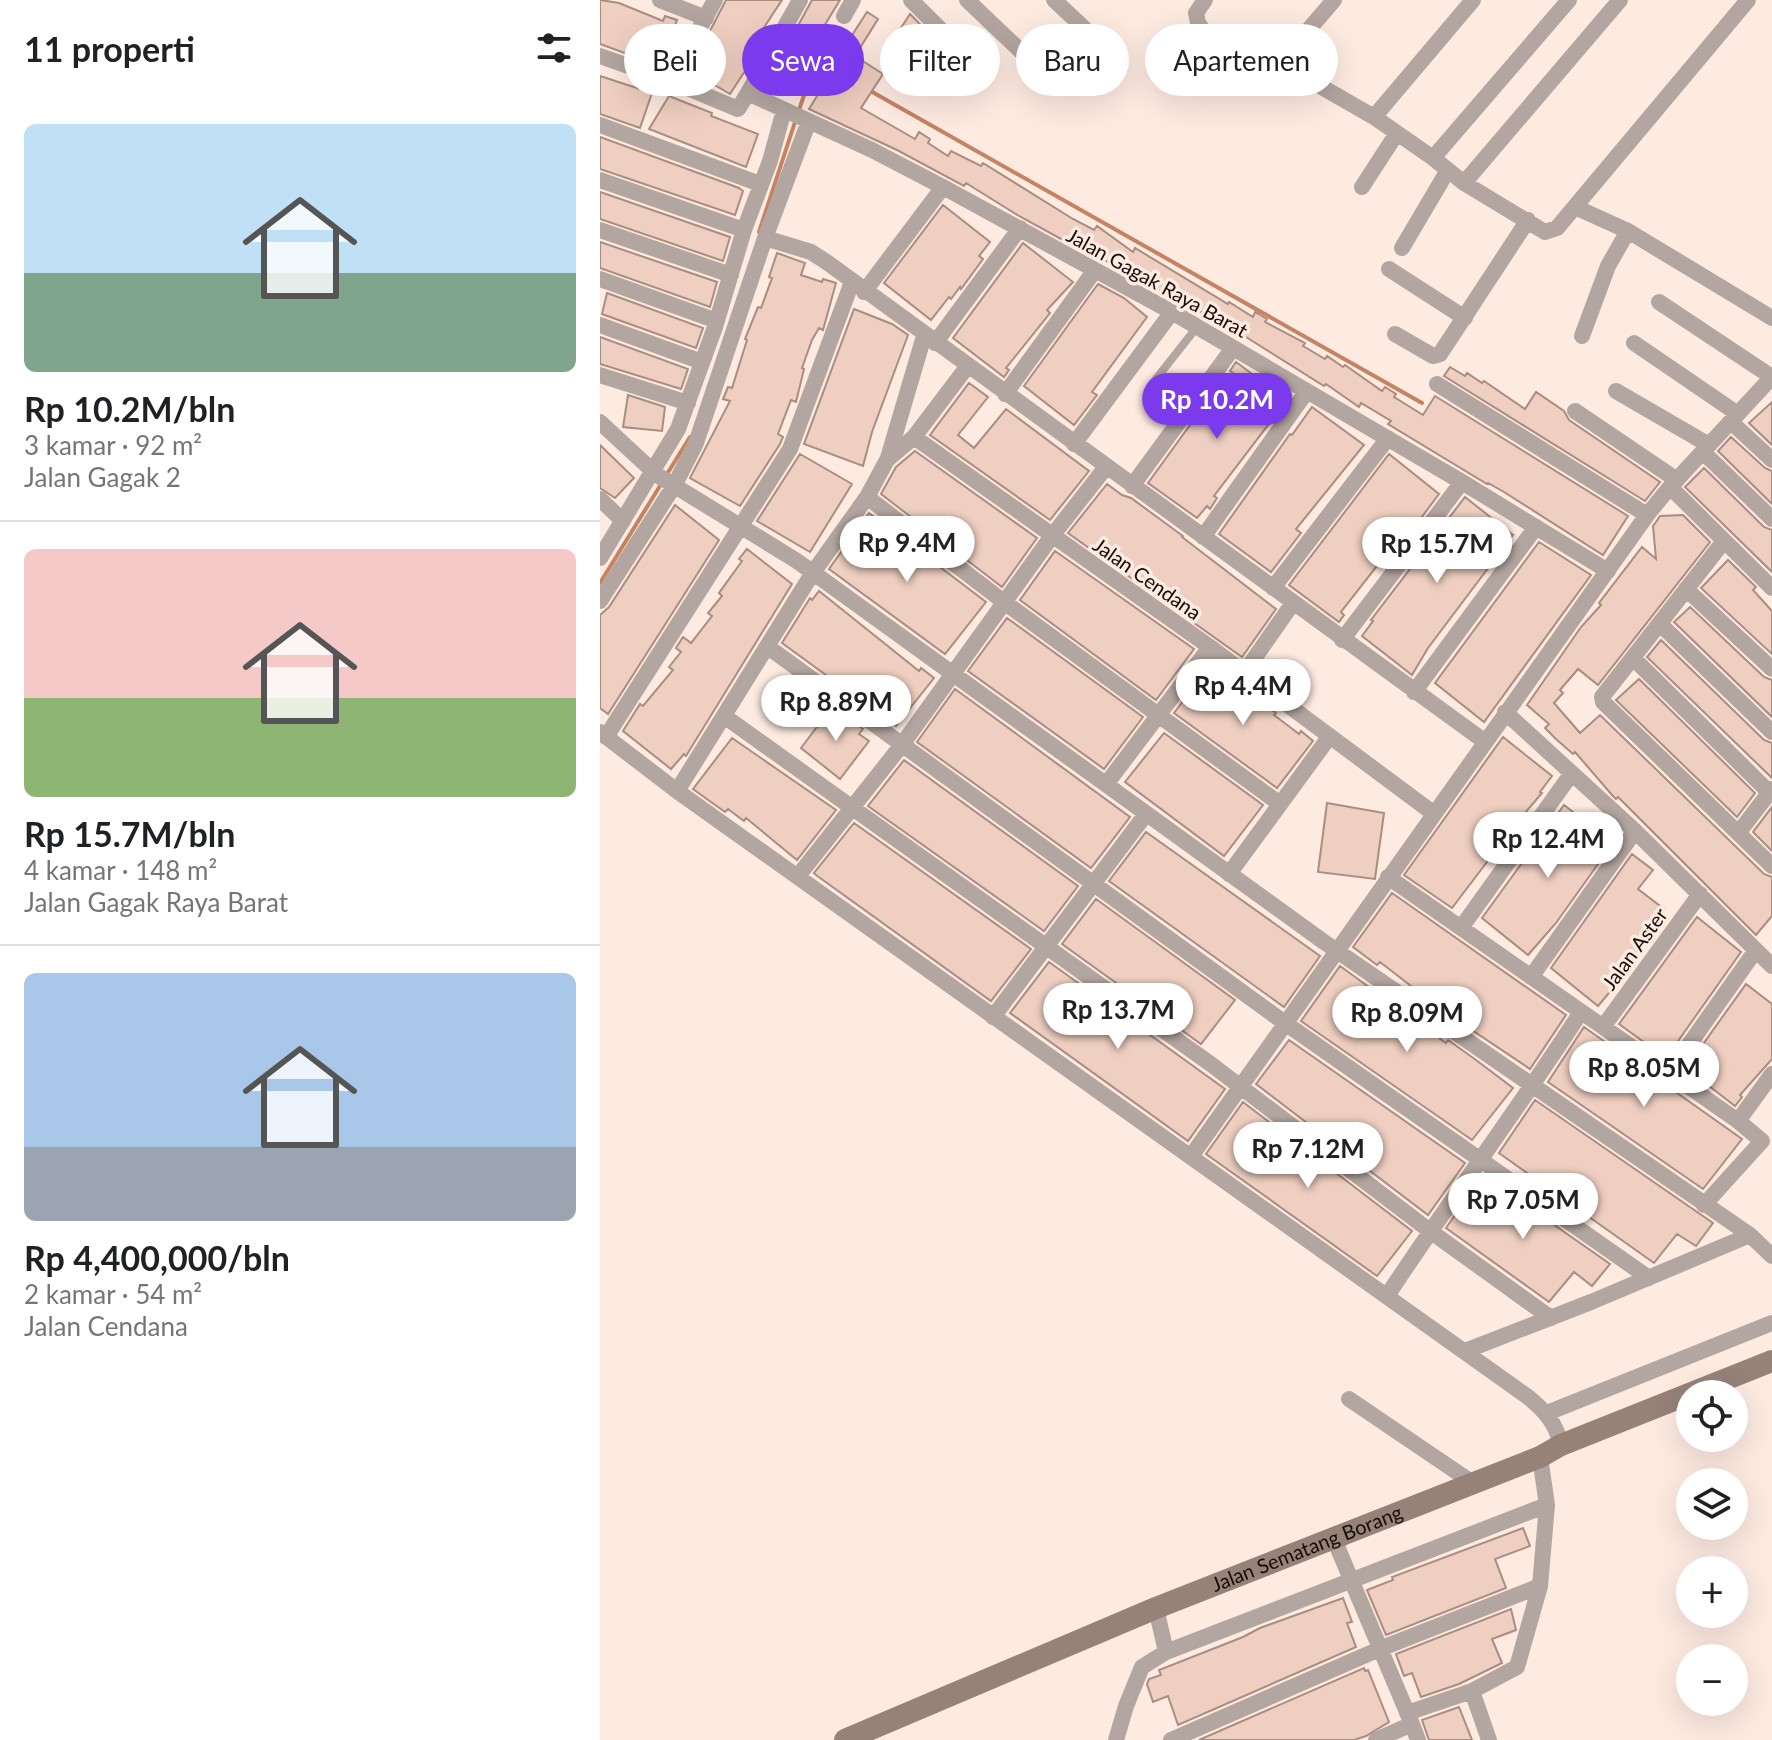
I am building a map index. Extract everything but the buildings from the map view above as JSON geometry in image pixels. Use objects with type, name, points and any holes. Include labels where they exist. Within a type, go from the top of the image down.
[{"type":"street","points":[[660,0],[706,18]]},
{"type":"street","points":[[703,24],[715,0]]},
{"type":"street","points":[[787,24],[800,0]]},
{"type":"street","points":[[844,16],[853,0]]},
{"type":"street","points":[[911,0],[935,24]]},
{"type":"street","points":[[967,0],[1051,80],[1085,35],[1084,28],[1054,0]]},
{"type":"street","points":[[1201,24],[1196,13],[1205,0]]},
{"type":"street","points":[[1313,24],[1334,0]]},
{"type":"street","points":[[1374,117],[1473,0]]},
{"type":"street","points":[[1433,158],[1569,0]]},
{"type":"street","points":[[1464,183],[1620,0]]},
{"type":"street","points":[[1337,96],[1374,117],[1464,183],[1545,232],[1551,232],[1748,0]]},
{"type":"street","points":[[600,56],[624,64]]},
{"type":"street","points":[[707,96],[738,109],[746,96]]},
{"type":"street","name":"Jalan Gagak Raya Barat","points":[[755,96],[943,187],[1172,312],[1608,571]]},
{"type":"street","points":[[600,601],[664,478],[760,184],[796,115]]},
{"type":"street","points":[[600,558],[623,521],[696,443],[765,238],[796,115]]},
{"type":"street","points":[[600,125],[760,184]]},
{"type":"street","points":[[1362,187],[1397,133]]},
{"type":"street","points":[[1402,248],[1448,170]]},
{"type":"street","points":[[600,180],[744,230]]},
{"type":"street","points":[[943,187],[858,287],[795,440],[603,734],[677,791],[1465,1351],[1547,1413],[1558,1432],[1561,1445]]},
{"type":"street","points":[[1575,207],[1628,231],[1772,318]]},
{"type":"street","points":[[1395,334],[1433,356],[1438,355],[1528,220]]},
{"type":"street","points":[[677,791],[812,574],[867,497],[887,460],[930,340],[1020,228]]},
{"type":"street","points":[[600,230],[731,275]]},
{"type":"street","points":[[1582,336],[1608,266],[1628,231]]},
{"type":"street","points":[[765,238],[811,252],[1484,741]]},
{"type":"street","points":[[1389,269],[1465,318]]},
{"type":"street","points":[[1005,394],[1095,270]]},
{"type":"street","points":[[600,279],[717,321]]},
{"type":"street","points":[[1192,1155],[1647,515],[1673,483],[1770,383],[1659,302]]},
{"type":"street","points":[[1074,444],[1172,312]]},
{"type":"street","points":[[600,325],[702,362]]},
{"type":"street","points":[[1634,343],[1734,418],[1772,460]]},
{"type":"street","points":[[1132,486],[1233,348]]},
{"type":"street","points":[[887,460],[914,437],[967,367]]},
{"type":"street","points":[[600,375],[688,403]]},
{"type":"street","points":[[1437,384],[1647,515]]},
{"type":"street","points":[[1203,537],[1307,391]]},
{"type":"street","points":[[1616,391],[1706,448],[1772,519]]},
{"type":"street","points":[[1575,411],[1673,483],[1724,541],[1772,588]]},
{"type":"street","points":[[600,422],[664,478],[797,561],[1336,951],[1750,1235],[1772,1256]]},
{"type":"street","name":"Jalan Cendana","points":[[914,437],[1210,647],[1433,813]]},
{"type":"street","points":[[1273,588],[1388,438]]},
{"type":"street","points":[[798,876],[901,746],[1052,536],[1106,467]]},
{"type":"street","points":[[1342,640],[1462,482]]},
{"type":"street","points":[[867,497],[1004,602],[1280,804]]},
{"type":"street","points":[[600,499],[623,521]]},
{"type":"street","points":[[1414,692],[1536,527]]},
{"type":"street","points":[[1724,541],[1634,659],[1602,695],[1603,702],[1772,866]]},
{"type":"street","points":[[1686,589],[1772,669]]},
{"type":"street","points":[[1244,673],[1293,603]]},
{"type":"street","points":[[1660,624],[1772,732]]},
{"type":"street","points":[[768,647],[1285,1023],[1649,1278]]},
{"type":"street","points":[[1107,783],[1210,647]]},
{"type":"street","points":[[1634,659],[1771,791],[1739,832]]},
{"type":"street","points":[[1505,712],[1635,831],[1772,966]]},
{"type":"street","points":[[724,716],[1240,1086],[1430,1231],[1551,1318]]},
{"type":"street","points":[[1229,874],[1330,736]]},
{"type":"street","points":[[1461,928],[1572,773]]},
{"type":"street","points":[[993,1017],[1146,814]]},
{"type":"street","points":[[1531,977],[1635,831]]},
{"type":"street","points":[[1388,877],[1738,1121],[1767,1136],[1704,1205]]},
{"type":"street","name":"Jalan Aster","points":[[1603,1027],[1700,894]]},
{"type":"street","points":[[1669,1073],[1756,950]]},
{"type":"street","points":[[1387,1296],[1533,1087],[1581,1012]]},
{"type":"street","points":[[1738,1121],[1772,1074]]},
{"type":"street","points":[[1465,1351],[1750,1235]]},
{"type":"street","points":[[1547,1413],[1772,1323]]},
{"type":"street","name":"Jalan Sematang Borang","points":[[845,1740],[1338,1544],[1473,1483],[1541,1461],[1561,1445],[1772,1361]]},
{"type":"street","points":[[1349,1399],[1473,1483]]},
{"type":"street","points":[[1376,1740],[1412,1726],[1517,1667],[1540,1586],[1546,1497],[1541,1461]]},
{"type":"street","points":[[1116,1740],[1142,1667],[1165,1648],[1546,1497]]},
{"type":"street","points":[[1338,1544],[1412,1726]]},
{"type":"street","points":[[1171,1740],[1382,1648],[1540,1586]]},
{"type":"street","points":[[1158,1616],[1165,1648]]},
{"type":"street","points":[[1472,1691],[1489,1740]]},
{"type":"lane","points":[[1152,384],[1197,327]]},
{"type":"waterway","points":[[867,89],[1422,403]]},
{"type":"waterway","points":[[799,110],[804,96]]},
{"type":"waterway","points":[[759,232],[796,119]]},
{"type":"waterway","points":[[667,474],[690,437]]},
{"type":"waterway","points":[[600,583],[663,481]]}]
